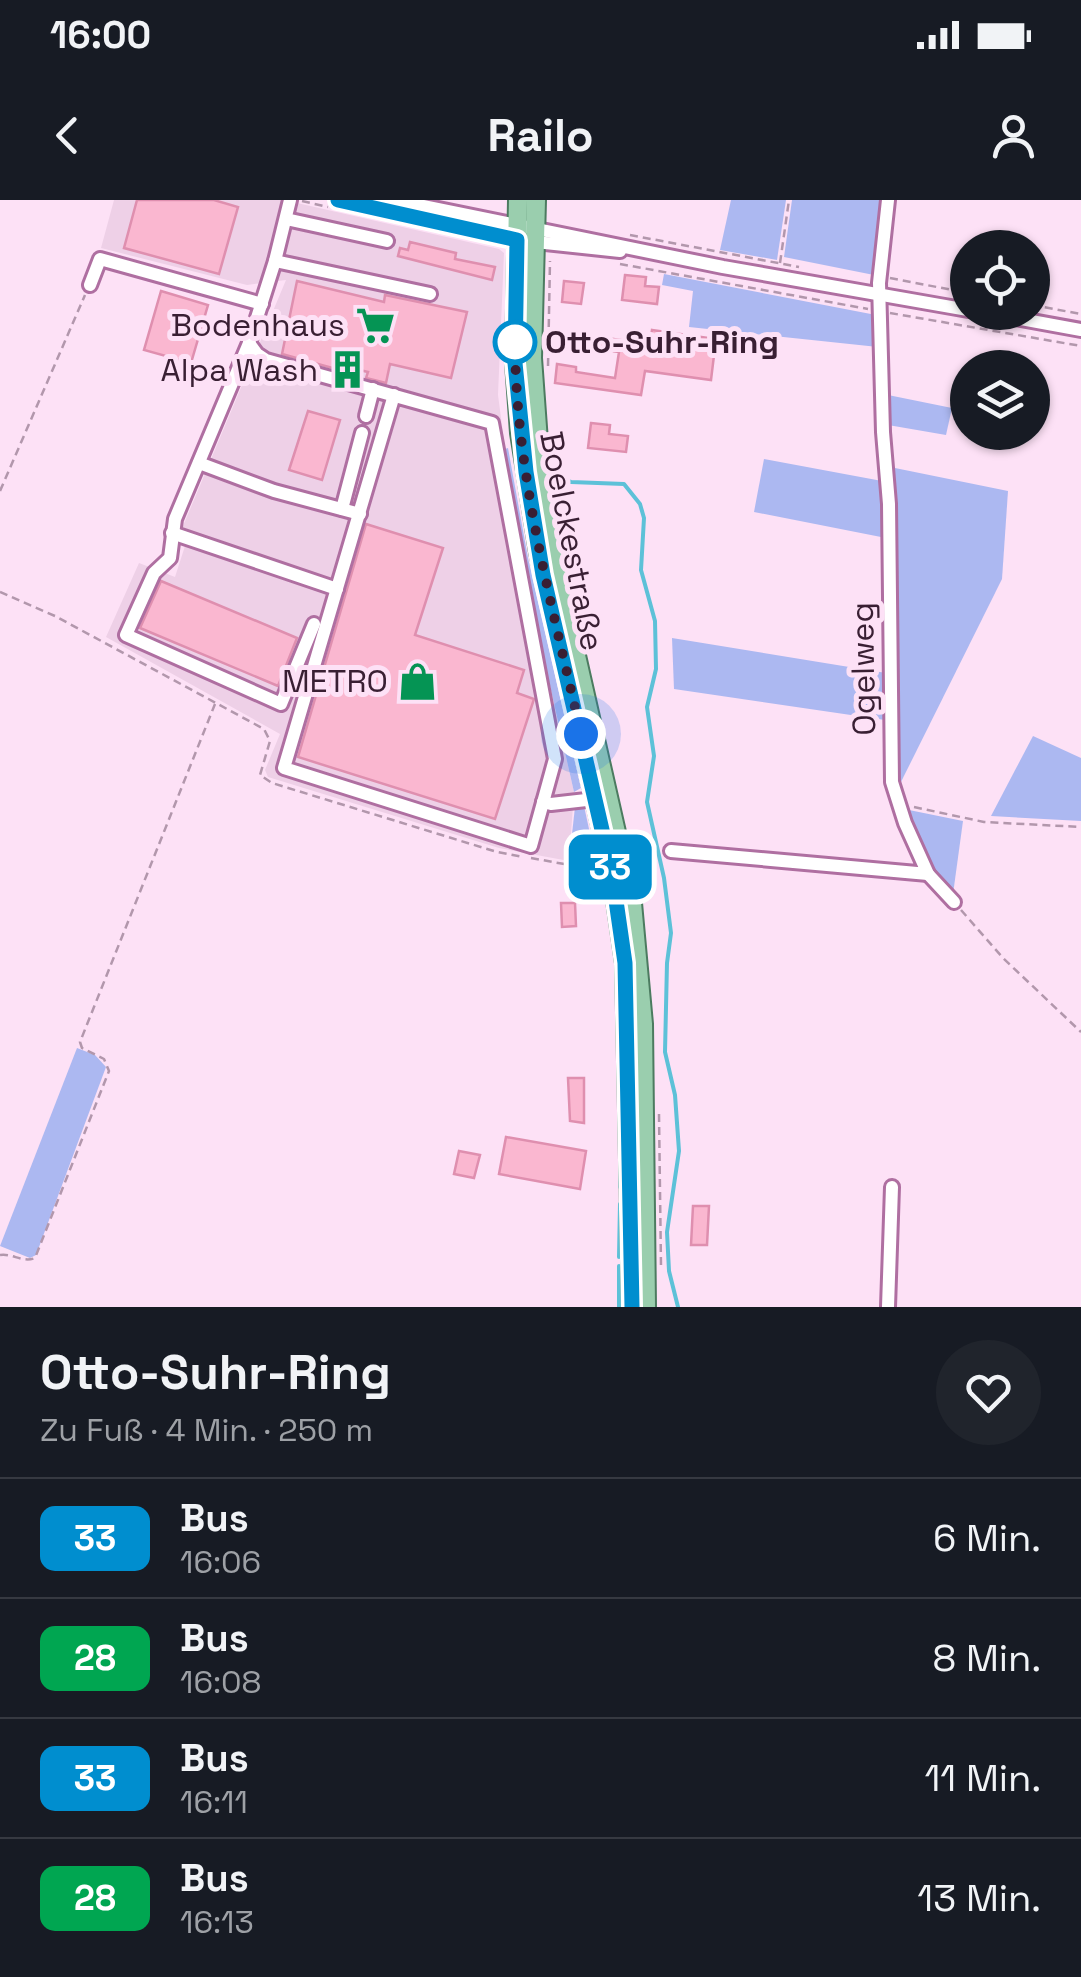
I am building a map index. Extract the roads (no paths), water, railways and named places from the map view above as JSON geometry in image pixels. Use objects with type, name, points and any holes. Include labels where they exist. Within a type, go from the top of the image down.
[{"type":"main road","name":"Boelckestraße","points":[[518,200],[526,233],[532,389],[553,554],[632,903],[638,958],[646,1307]]},
{"type":"main road","name":"Boelckestraße","points":[[536,200],[526,233],[515,363],[520,433],[543,575],[620,915],[625,963],[632,1307]]},
{"type":"street","points":[[290,200],[262,304],[172,533],[170,558],[154,573],[126,634],[281,704],[314,624]]},
{"type":"street","points":[[394,200],[526,233]]},
{"type":"street","name":"Ogelweg","points":[[888,200],[879,294],[889,504],[892,782],[928,874],[954,902]]},
{"type":"street","points":[[337,204],[370,204],[526,233],[779,270],[950,307]]},
{"type":"street","points":[[286,220],[388,241]]},
{"type":"street","points":[[90,284],[100,259],[262,304]]},
{"type":"street","points":[[276,262],[430,294]]},
{"type":"street","points":[[1050,324],[1081,330]]},
{"type":"street","points":[[249,342],[266,360],[394,395],[492,423],[555,760],[531,846],[284,768],[394,395]]},
{"type":"street","points":[[366,416],[373,390]]},
{"type":"street","points":[[342,509],[362,433]]},
{"type":"street","points":[[199,464],[274,491],[360,514]]},
{"type":"street","points":[[172,533],[338,589]]},
{"type":"street","points":[[544,802],[595,799]]},
{"type":"street","points":[[671,850],[928,874]]},
{"type":"street","points":[[888,1307],[892,1187]]},
{"type":"waterway","points":[[559,478],[624,484],[640,504],[644,518],[641,570],[655,621],[656,669],[647,707],[654,756],[647,802],[664,878],[671,933],[665,1052],[675,1095],[679,1151],[667,1232],[669,1271],[678,1307]]},
{"type":"waterway","points":[[620,1157],[620,1187]]},
{"type":"waterway","points":[[619,1257],[620,1204]]},
{"type":"waterway","points":[[619,1266],[619,1307]]},
{"type":"place","name":"Bodenhaus","points":[[375,325]]},
{"type":"place","name":"Otto-Suhr-Ring","points":[[515,342]]},
{"type":"place","name":"Alpa Wash","points":[[348,370]]},
{"type":"place","name":"METRO","points":[[418,681]]}]
